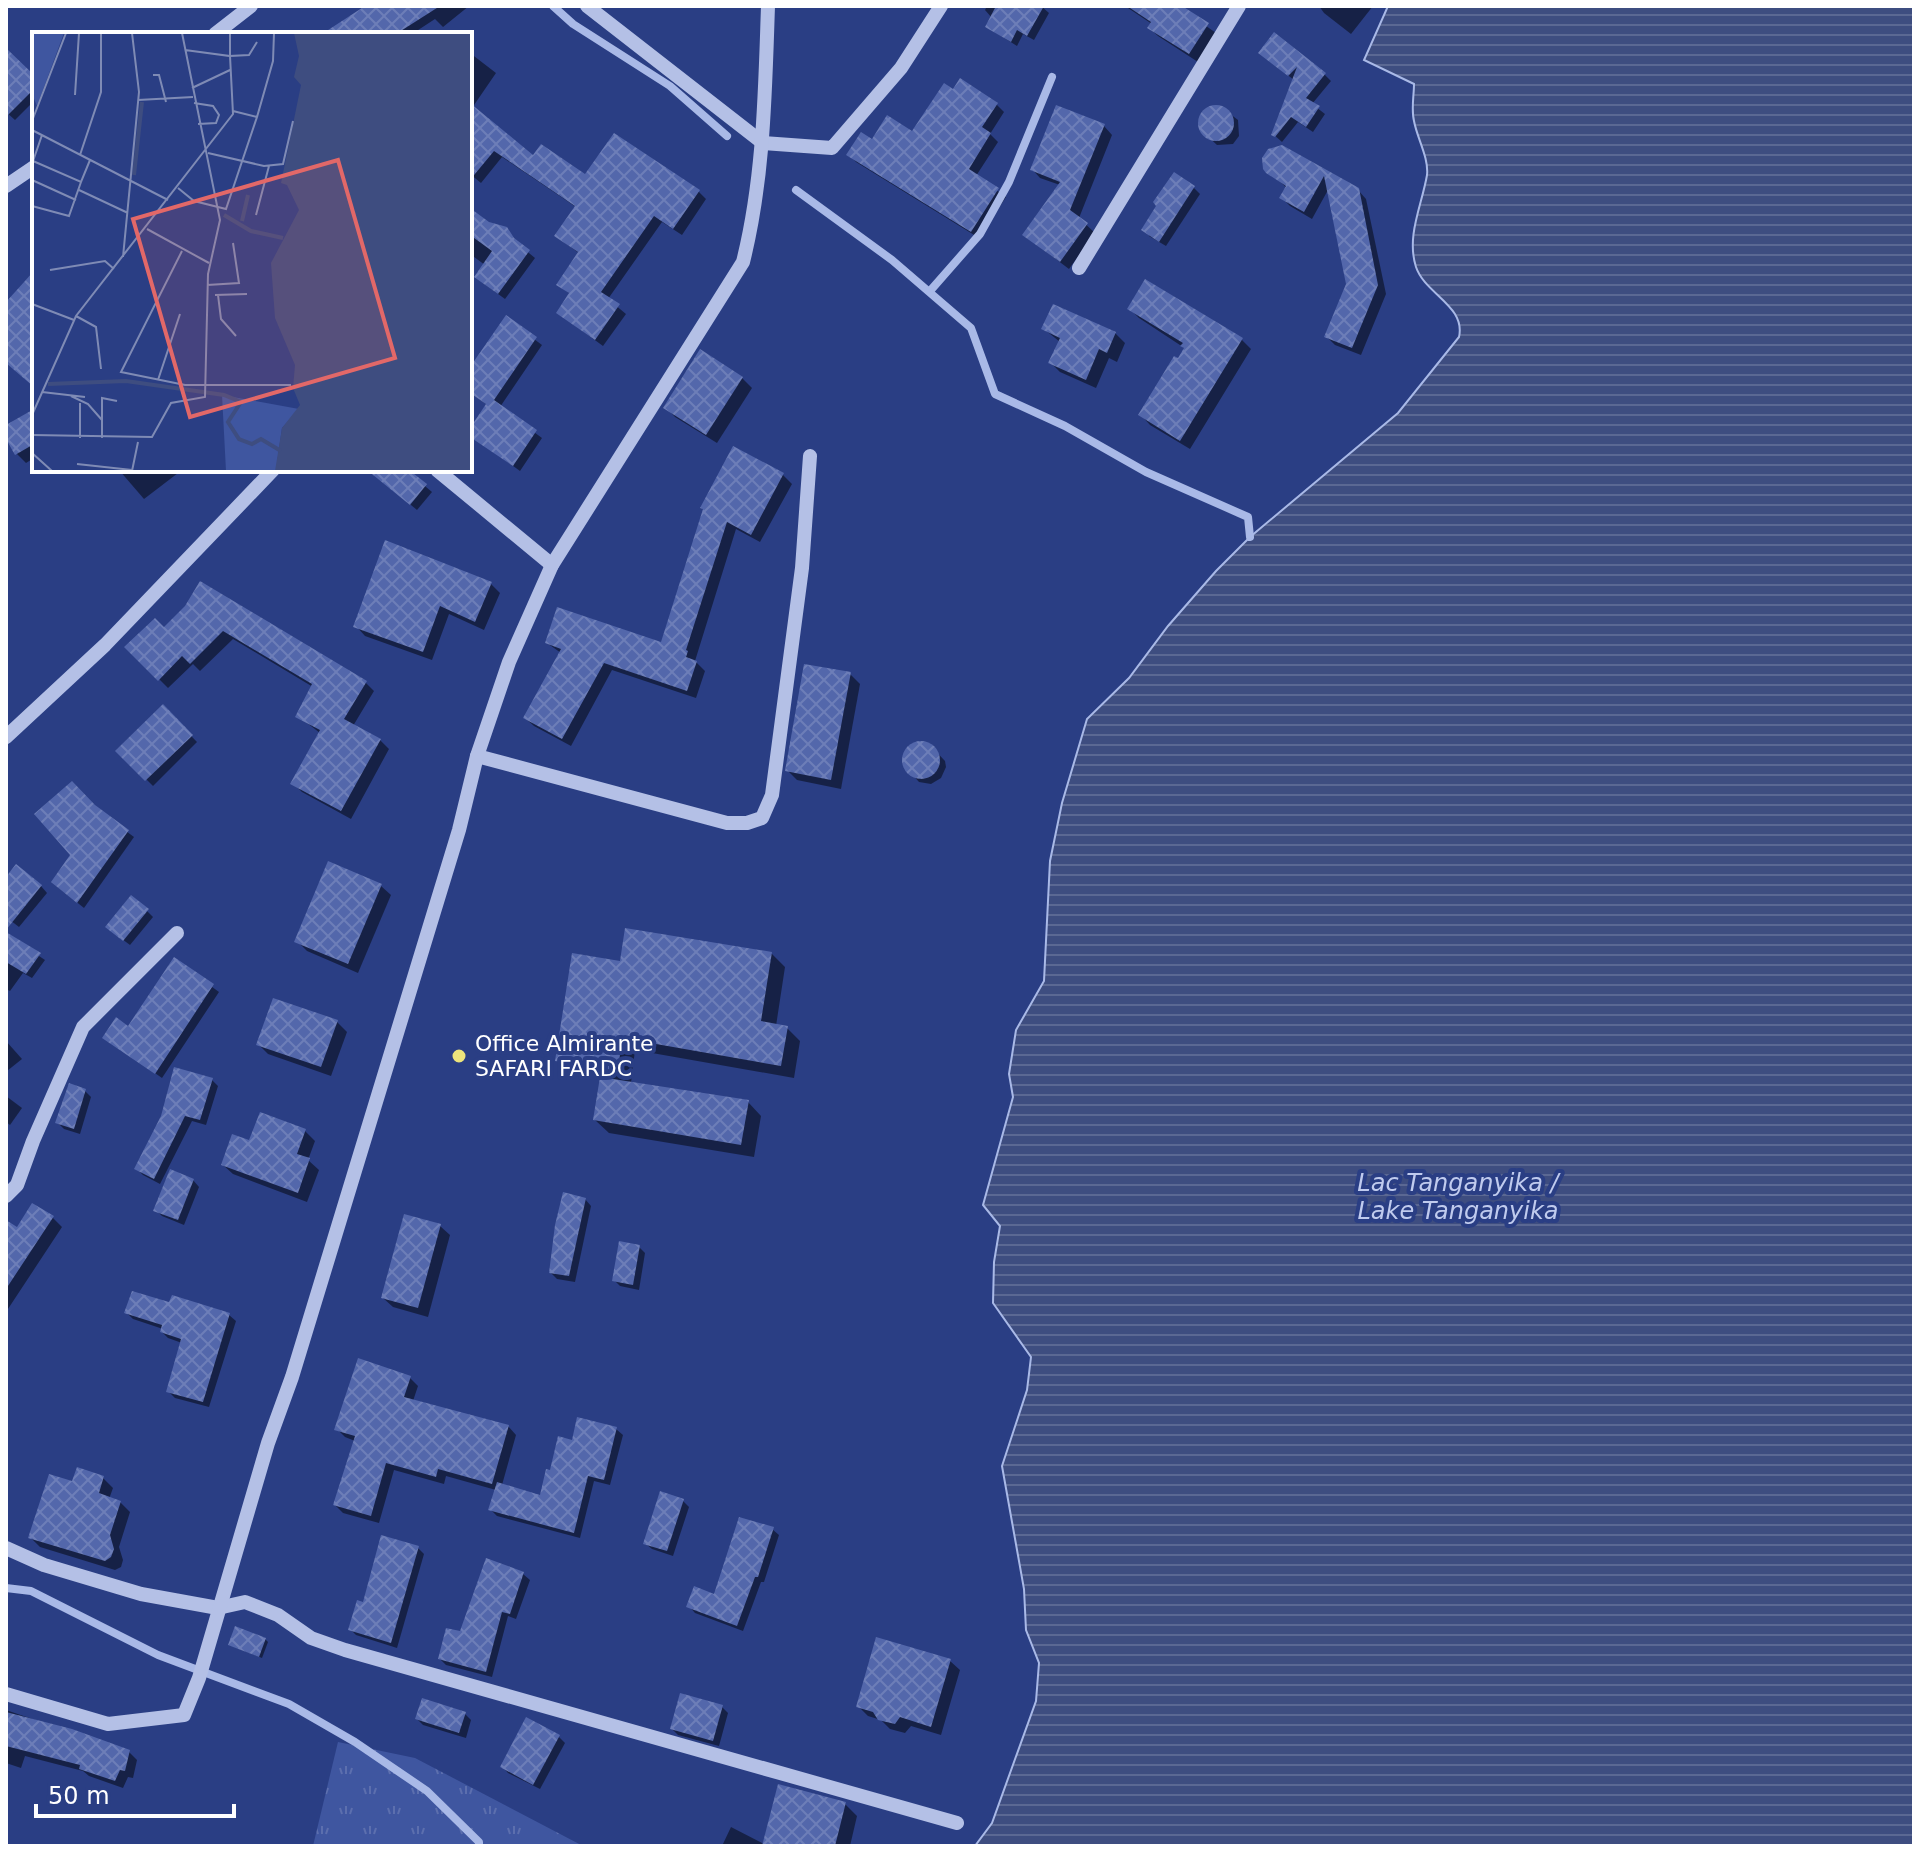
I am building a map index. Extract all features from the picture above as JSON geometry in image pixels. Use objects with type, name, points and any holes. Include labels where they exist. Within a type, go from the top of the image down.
[{"type":"street","points":[[218,32],[251,6]]},
{"type":"street","points":[[587,6],[763,143],[832,148],[901,68],[941,6]]},
{"type":"street","points":[[6,1694],[108,1724],[184,1715],[199,1678],[268,1443],[292,1377],[450,860],[477,756],[509,662],[552,565],[743,262],[763,143],[768,6]]},
{"type":"street","points":[[1079,268],[1239,6]]},
{"type":"street","points":[[6,186],[32,168]]},
{"type":"street","points":[[477,756],[727,823],[747,823],[762,818],[772,795],[800,583],[810,456]]},
{"type":"street","points":[[6,737],[105,645],[271,472]]},
{"type":"street","points":[[439,472],[552,565]]},
{"type":"street","points":[[6,1196],[17,1185],[83,1027],[177,933]]},
{"type":"street","points":[[6,1548],[44,1565],[141,1594],[218,1608],[245,1602],[278,1615],[311,1638],[345,1650],[957,1823]]},
{"type":"green space","points":[[338,1742],[415,1758],[583,1846],[313,1846]]},
{"type":"water","name":"Lac Tanganyika / Lake Tanganyika","points":[[1388,6],[1914,6],[1914,1846],[975,1846],[992,1823],[1036,1701],[1039,1663],[1026,1630],[1024,1589],[1002,1466],[1027,1390],[1031,1357],[993,1303],[994,1262],[1000,1226],[983,1205],[1013,1097],[1009,1074],[1016,1030],[1044,981],[1050,861],[1062,803],[1087,719],[1129,678],[1168,626],[1216,571],[1250,537],[1398,413],[1459,337],[1460,326],[1451,308],[1421,276],[1413,255],[1414,232],[1427,175],[1425,155],[1413,116],[1414,84],[1364,60]]},
{"type":"building","points":[[365,6],[440,6],[399,32],[325,32]]},
{"type":"building","points":[[996,6],[1044,6],[1027,36],[1017,30],[1011,42],[985,27]]},
{"type":"building","points":[[1127,6],[1182,6],[1209,23],[1189,54],[1147,28],[1151,22]]},
{"type":"building","points":[[1274,32],[1326,73],[1306,98],[1320,106],[1306,127],[1291,117],[1275,137],[1271,135],[1297,67],[1288,76],[1258,53]]},
{"type":"building","points":[[6,48],[32,73],[32,91],[6,117]]},
{"type":"building","points":[[960,78],[998,103],[982,127],[991,133],[969,169],[999,188],[971,232],[846,155],[861,132],[872,139],[887,115],[912,131],[944,83],[953,89]]},
{"type":"building","points":[[472,105],[533,155],[541,144],[585,174],[614,133],[700,190],[673,229],[654,216],[601,292],[620,304],[595,340],[556,313],[569,293],[556,285],[578,252],[554,236],[575,206],[494,151],[472,178]]},
{"type":"building","points":[[1056,105],[1105,124],[1070,210],[1088,223],[1060,262],[1022,235],[1060,182],[1030,170]]},
{"type":"building","points":[[1216,105],[1229,110],[1234,123],[1229,136],[1216,141],[1203,136],[1198,123],[1203,110]]},
{"type":"building","points":[[1282,145],[1359,188],[1378,285],[1352,348],[1324,337],[1346,284],[1324,176],[1304,212],[1279,198],[1286,186],[1266,173],[1262,158],[1268,149]]},
{"type":"building","points":[[1174,172],[1195,186],[1159,242],[1141,230],[1156,206],[1153,202]]},
{"type":"building","points":[[472,209],[489,222],[507,227],[514,238],[530,250],[498,294],[474,277],[492,251],[472,236]]},
{"type":"building","points":[[32,273],[32,385],[6,363],[6,302]]},
{"type":"building","points":[[1145,279],[1243,338],[1180,441],[1138,415],[1174,356],[1178,358],[1184,348],[1180,346],[1183,343],[1127,309]]},
{"type":"building","points":[[1053,304],[1116,332],[1107,353],[1099,349],[1086,380],[1048,363],[1060,338],[1041,329]]},
{"type":"building","points":[[506,315],[537,337],[494,400],[537,430],[513,466],[472,438],[472,425],[486,404],[472,394],[472,364]]},
{"type":"building","points":[[700,349],[743,377],[706,435],[663,408]]},
{"type":"building","points":[[32,410],[32,445],[15,455],[6,439],[6,425]]},
{"type":"building","points":[[733,446],[784,473],[751,535],[727,522],[686,650],[686,657],[697,661],[687,691],[604,663],[562,739],[523,718],[561,649],[545,643],[557,607],[661,642],[703,509],[700,508]]},
{"type":"building","points":[[369,472],[412,472],[427,484],[410,505]]},
{"type":"building","points":[[385,540],[492,582],[475,622],[440,606],[423,652],[353,627]]},
{"type":"building","points":[[200,581],[367,681],[344,719],[381,739],[341,811],[290,784],[320,730],[295,717],[312,684],[223,631],[190,664],[182,656],[158,681],[124,647],[155,618],[164,627],[185,606]]},
{"type":"building","points":[[804,664],[851,672],[831,780],[785,771]]},
{"type":"building","points":[[163,704],[193,735],[145,781],[115,751]]},
{"type":"building","points":[[921,741],[935,746],[940,760],[935,774],[921,779],[907,774],[902,760],[907,746]]},
{"type":"building","points":[[72,781],[95,805],[129,830],[77,903],[51,882],[70,855],[34,814]]},
{"type":"building","points":[[328,861],[382,884],[348,964],[294,942]]},
{"type":"building","points":[[16,864],[42,885],[6,930],[6,877]]},
{"type":"building","points":[[131,895],[149,909],[123,941],[105,927]]},
{"type":"building","points":[[625,928],[772,952],[761,1021],[788,1026],[781,1066],[622,1038],[618,1071],[555,1061],[572,953],[620,961]]},
{"type":"building","points":[[6,932],[41,953],[26,974],[6,962]]},
{"type":"building","points":[[174,957],[214,984],[155,1074],[102,1038],[116,1017],[128,1026]]},
{"type":"building","points":[[273,998],[338,1020],[321,1067],[256,1045]]},
{"type":"building","points":[[174,1067],[213,1078],[200,1120],[185,1116],[154,1179],[134,1169],[161,1116]]},
{"type":"building","points":[[600,1077],[749,1100],[741,1145],[593,1120]]},
{"type":"building","points":[[69,1083],[86,1089],[74,1129],[55,1123]]},
{"type":"building","points":[[260,1112],[306,1129],[297,1154],[310,1158],[298,1193],[221,1165],[232,1134],[249,1140]]},
{"type":"building","points":[[170,1169],[194,1179],[178,1220],[153,1211]]},
{"type":"building","points":[[563,1192],[586,1198],[569,1276],[549,1273]]},
{"type":"building","points":[[32,1203],[54,1216],[6,1289],[6,1220],[17,1227]]},
{"type":"building","points":[[404,1214],[441,1224],[418,1308],[381,1298]]},
{"type":"building","points":[[619,1241],[640,1245],[633,1285],[612,1281]]},
{"type":"building","points":[[132,1291],[169,1302],[172,1295],[230,1313],[203,1402],[166,1392],[181,1339],[160,1332],[162,1325],[124,1313]]},
{"type":"building","points":[[358,1358],[411,1376],[404,1397],[509,1425],[492,1484],[438,1469],[436,1477],[386,1463],[371,1516],[333,1505],[355,1436],[334,1430]]},
{"type":"building","points":[[577,1417],[617,1427],[604,1480],[588,1476],[574,1533],[488,1510],[497,1482],[540,1495],[558,1436],[572,1440]]},
{"type":"building","points":[[77,1467],[104,1476],[99,1493],[121,1501],[110,1535],[114,1549],[105,1561],[28,1538],[49,1474],[72,1481]]},
{"type":"building","points":[[660,1491],[684,1499],[667,1551],[643,1544]]},
{"type":"building","points":[[739,1517],[774,1527],[758,1577],[755,1577],[737,1626],[686,1607],[694,1586],[714,1594]]},
{"type":"building","points":[[381,1535],[419,1546],[391,1643],[348,1630],[357,1600],[363,1602]]},
{"type":"building","points":[[486,1558],[524,1572],[510,1614],[502,1612],[486,1672],[438,1659],[446,1628],[460,1631]]},
{"type":"building","points":[[235,1626],[266,1638],[259,1657],[228,1645]]},
{"type":"building","points":[[876,1637],[951,1659],[931,1727],[900,1717],[895,1724],[878,1720],[873,1712],[856,1707]]},
{"type":"building","points":[[680,1693],[723,1705],[713,1741],[670,1729]]},
{"type":"building","points":[[422,1698],[466,1712],[459,1733],[415,1719]]},
{"type":"building","points":[[6,1712],[72,1729],[130,1750],[125,1771],[120,1770],[115,1781],[79,1769],[80,1765],[6,1746]]},
{"type":"building","points":[[526,1717],[560,1735],[533,1785],[500,1767]]},
{"type":"building","points":[[778,1784],[846,1802],[835,1846],[762,1846]]},
{"type":"waterway","points":[[553,6],[573,24],[670,86],[727,136]]},
{"type":"waterway","points":[[930,291],[980,234],[1009,182],[1052,77]]},
{"type":"waterway","points":[[796,190],[892,260],[971,328],[995,394],[1065,426],[1146,472],[1248,517],[1250,537]]},
{"type":"waterway","points":[[6,1588],[31,1591],[158,1655],[289,1704],[355,1742],[427,1791],[479,1842],[479,1846]]},
{"type":"place","name":"Office Almirante SAFARI FARDC","points":[[459,1056]]}]
